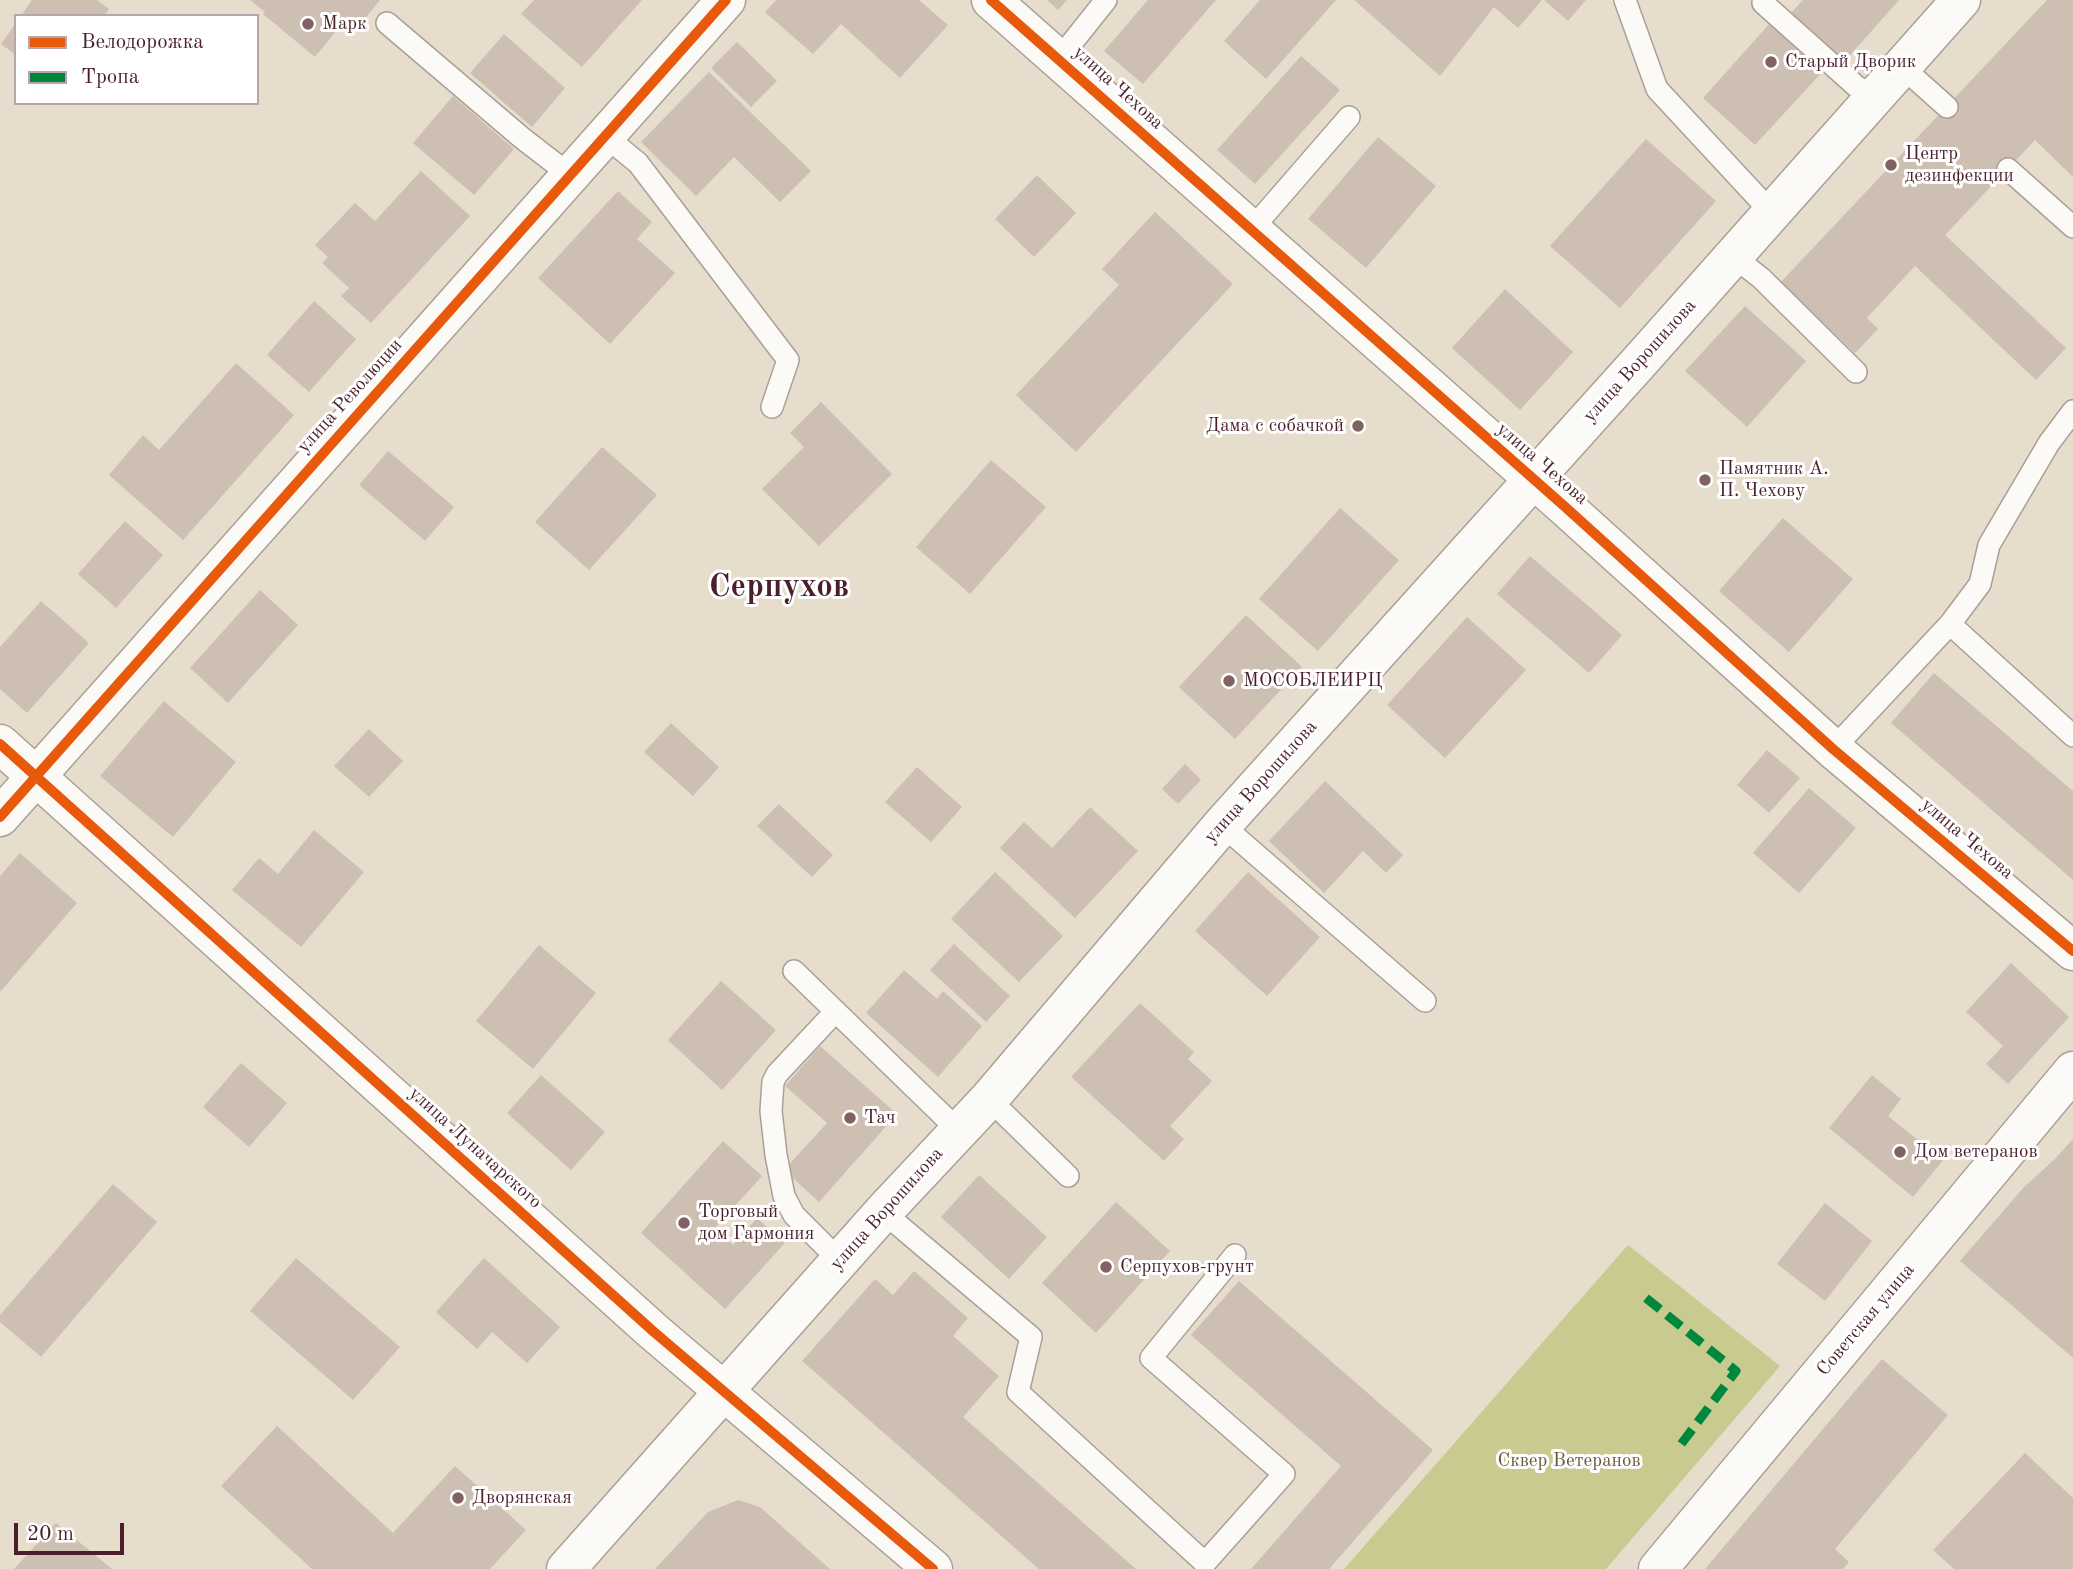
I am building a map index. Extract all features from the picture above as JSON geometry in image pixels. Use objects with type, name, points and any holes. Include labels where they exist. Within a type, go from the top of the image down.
[{"type":"street","name":"улица Революции","points":[[0,817],[726,0]]},
{"type":"street","name":"улица Чехова","points":[[990,0],[1533,478],[1833,749],[2073,951]]},
{"type":"street","name":"улица Ворошилова","points":[[566,1569],[883,1212],[989,1099],[1222,825],[1734,257],[1961,0]]},
{"type":"street","name":"улица Луначарского","points":[[0,744],[654,1332],[933,1569]]},
{"type":"street","name":"Советская улица","points":[[1658,1569],[2073,1071]]},
{"type":"lane","points":[[1059,59],[1106,0]]},
{"type":"lane","points":[[1625,0],[1657,89],[1772,213]]},
{"type":"lane","points":[[1763,4],[1856,86],[1873,97]]},
{"type":"lane","points":[[387,23],[522,138],[570,175]]},
{"type":"lane","points":[[1901,66],[1947,107]]},
{"type":"lane","points":[[1251,230],[1349,117]]},
{"type":"lane","points":[[605,136],[638,163],[788,360],[772,407]]},
{"type":"lane","points":[[2008,169],[2073,227]]},
{"type":"lane","points":[[1734,257],[1761,278],[1856,372]]},
{"type":"lane","points":[[1833,749],[1950,624],[1980,584],[1989,545],[2049,443],[2073,411]]},
{"type":"lane","points":[[1950,624],[2073,736]]},
{"type":"lane","points":[[1222,825],[1425,1001]]},
{"type":"lane","points":[[794,971],[958,1131]]},
{"type":"lane","points":[[835,1012],[777,1074],[773,1082],[771,1111],[784,1196],[794,1214],[840,1261]]},
{"type":"lane","points":[[989,1099],[1068,1176]]},
{"type":"lane","points":[[883,1212],[1031,1337],[1018,1392],[1205,1563],[1284,1474],[1151,1358],[1235,1255]]},
{"type":"green space","name":"Сквер Ветеранов","points":[[1628,1245],[1780,1366],[1606,1569],[1344,1569]]},
{"type":"building","points":[[32,0],[97,0],[109,9],[105,14],[22,14]]},
{"type":"building","name":"Марк","points":[[250,0],[380,0],[357,28],[346,19],[315,57]]},
{"type":"building","points":[[534,0],[642,0],[582,67],[521,14]]},
{"type":"building","points":[[776,0],[919,0],[948,25],[900,78],[841,24],[813,54],[765,12]]},
{"type":"building","points":[[1047,0],[1067,0],[1058,10]]},
{"type":"building","points":[[1148,0],[1216,0],[1143,84],[1104,51]]},
{"type":"building","points":[[1260,0],[1336,0],[1266,79],[1224,41]]},
{"type":"building","points":[[1354,0],[1542,0],[1518,28],[1494,7],[1440,76]]},
{"type":"building","points":[[1544,0],[1586,0],[1568,21]]},
{"type":"building","points":[[1803,0],[1899,0],[1845,61],[1791,13]]},
{"type":"building","points":[[2047,0],[2073,0],[2073,177],[2035,140],[1945,235],[2066,348],[2036,380],[1915,266],[1867,318],[1878,329],[1855,353],[1780,283]]},
{"type":"building","points":[[1771,22],[1824,70],[1755,145],[1703,98]]},
{"type":"building","points":[[14,26],[14,54],[1,44]]},
{"type":"building","points":[[504,34],[565,88],[532,127],[470,73]]},
{"type":"building","points":[[737,42],[777,81],[751,107],[711,68]]},
{"type":"building","points":[[1301,56],[1340,90],[1255,184],[1217,150]]},
{"type":"building","points":[[709,72],[811,171],[780,202],[734,157],[696,196],[641,142]]},
{"type":"building","points":[[453,96],[514,149],[474,195],[413,143]]},
{"type":"building","points":[[1378,137],[1436,186],[1366,268],[1308,219]]},
{"type":"building","points":[[1646,139],[1716,201],[1620,308],[1550,246]]},
{"type":"building","points":[[421,171],[470,216],[371,323],[341,296],[349,288],[322,263],[328,257],[315,245],[355,203],[375,221]]},
{"type":"building","points":[[1037,175],[1076,213],[1034,257],[995,219]]},
{"type":"building","points":[[618,191],[652,222],[637,239],[675,273],[610,344],[538,278]]},
{"type":"building","points":[[1155,212],[1233,284],[1076,452],[1016,395],[1119,285],[1102,269]]},
{"type":"building","points":[[1505,289],[1573,352],[1520,410],[1452,348]]},
{"type":"building","points":[[314,301],[356,339],[309,392],[267,355]]},
{"type":"building","points":[[1745,306],[1806,361],[1747,427],[1685,371]]},
{"type":"building","points":[[236,363],[294,415],[183,540],[109,475],[143,435],[159,450]]},
{"type":"building","points":[[821,402],[892,474],[819,546],[762,489],[804,447],[790,433]]},
{"type":"building","points":[[602,447],[657,495],[589,570],[535,522]]},
{"type":"building","points":[[388,451],[454,507],[425,541],[359,485]]},
{"type":"building","points":[[991,460],[1046,507],[970,594],[916,547]]},
{"type":"building","points":[[1340,508],[1399,560],[1318,651],[1259,599]]},
{"type":"building","points":[[1783,518],[1853,579],[1789,652],[1719,591]]},
{"type":"building","points":[[125,521],[163,555],[116,608],[78,574]]},
{"type":"building","points":[[1530,556],[1622,635],[1589,673],[1497,594]]},
{"type":"building","points":[[260,590],[298,625],[228,703],[190,668]]},
{"type":"building","points":[[41,601],[89,643],[27,713],[0,689],[0,647]]},
{"type":"building","points":[[1246,615],[1302,667],[1235,739],[1179,687]]},
{"type":"building","points":[[1467,617],[1526,670],[1445,758],[1387,705]]},
{"type":"building","points":[[1934,673],[2073,791],[2073,880],[1891,723]]},
{"type":"building","points":[[164,701],[236,762],[173,837],[100,776]]},
{"type":"building","points":[[671,723],[719,767],[693,796],[644,752]]},
{"type":"building","points":[[369,729],[403,761],[369,797],[334,766]]},
{"type":"building","points":[[1767,750],[1800,778],[1769,813],[1737,785]]},
{"type":"building","points":[[1185,764],[1201,780],[1178,804],[1162,789]]},
{"type":"building","points":[[917,767],[962,807],[931,842],[885,802]]},
{"type":"building","points":[[1325,781],[1403,855],[1386,873],[1363,851],[1324,893],[1269,841]]},
{"type":"building","points":[[1809,788],[1856,828],[1799,893],[1753,853]]},
{"type":"building","points":[[779,804],[833,855],[812,877],[757,826]]},
{"type":"building","points":[[1090,807],[1138,851],[1075,918],[1000,848],[1024,822],[1052,848]]},
{"type":"building","points":[[314,830],[364,872],[301,947],[232,890],[259,858],[278,874]]},
{"type":"building","points":[[20,853],[77,903],[0,992],[0,876]]},
{"type":"building","points":[[995,872],[1063,936],[1019,982],[951,919]]},
{"type":"building","points":[[1248,872],[1320,937],[1267,996],[1195,931]]},
{"type":"building","points":[[954,944],[1010,996],[986,1022],[930,970]]},
{"type":"building","points":[[539,945],[596,993],[533,1069],[476,1021]]},
{"type":"building","points":[[2011,963],[2069,1017],[2008,1084],[1986,1064],[2003,1046],[1966,1012]]},
{"type":"building","points":[[904,970],[937,999],[943,991],[982,1026],[938,1077],[866,1013]]},
{"type":"building","points":[[721,981],[776,1030],[722,1090],[668,1040]]},
{"type":"building","points":[[1140,1003],[1194,1052],[1188,1059],[1212,1081],[1170,1126],[1184,1139],[1164,1161],[1071,1077]]},
{"type":"building","points":[[820,1046],[897,1114],[819,1202],[784,1170],[827,1123],[785,1086]]},
{"type":"building","points":[[241,1063],[287,1103],[249,1147],[203,1107]]},
{"type":"building","points":[[541,1075],[605,1132],[571,1170],[507,1113]]},
{"type":"building","points":[[1872,1075],[1901,1099],[1888,1116],[1943,1160],[1913,1197],[1829,1128]]},
{"type":"building","points":[[2073,1139],[2073,1358],[1960,1261],[2024,1187]]},
{"type":"building","name":"Торговый дом Гармония","points":[[723,1141],[762,1176],[715,1228],[733,1245],[757,1218],[785,1243],[725,1309],[641,1233]]},
{"type":"building","points":[[979,1175],[1047,1237],[1009,1279],[941,1217]]},
{"type":"building","points":[[113,1184],[157,1222],[41,1357],[0,1322],[0,1315]]},
{"type":"building","name":"Серпухов-грунт","points":[[1116,1202],[1170,1251],[1096,1333],[1042,1283]]},
{"type":"building","points":[[1825,1203],[1872,1241],[1825,1301],[1777,1264]]},
{"type":"building","points":[[296,1258],[400,1347],[353,1400],[250,1311]]},
{"type":"building","points":[[484,1258],[560,1327],[527,1363],[492,1332],[477,1349],[436,1312]]},
{"type":"building","points":[[914,1271],[968,1318],[953,1336],[999,1376],[963,1417],[1136,1569],[1039,1569],[802,1361],[875,1279],[893,1295]]},
{"type":"building","points":[[1239,1281],[1433,1450],[1329,1569],[1251,1569],[1341,1466],[1191,1335]]},
{"type":"building","points":[[1882,1359],[1948,1415],[1835,1549],[1849,1562],[1843,1569],[1705,1569]]},
{"type":"building","points":[[277,1426],[393,1533],[455,1466],[526,1530],[490,1569],[312,1569],[221,1486]]},
{"type":"building","points":[[2025,1453],[2073,1498],[2073,1569],[1954,1569],[1933,1550]]},
{"type":"building","points":[[738,1500],[760,1507],[830,1569],[655,1569],[708,1512]]},
{"type":"building","points":[[56,1523],[112,1569],[14,1569]]},
{"type":"marked path","points":[[1646,1298],[1736,1371],[1676,1451]]},
{"type":"cycle path","points":[[0,817],[726,0]]},
{"type":"cycle path","points":[[991,0],[1563,505],[1833,749],[2073,951]]},
{"type":"cycle path","points":[[0,744],[654,1332],[933,1569]]},
{"type":"place","name":"Марк","points":[[308,24]]},
{"type":"place","name":"Старый Дворик","points":[[1771,62]]},
{"type":"place","name":"Центр дезинфекции","points":[[1891,165]]},
{"type":"place","name":"Дама с собачкой","points":[[1358,426]]},
{"type":"place","name":"Памятник А. П. Чехову","points":[[1705,480]]},
{"type":"place","name":"МОСОБЛЕИРЦ","points":[[1229,681]]},
{"type":"place","name":"Тач","points":[[850,1118]]},
{"type":"place","name":"Дом ветеранов","points":[[1900,1152]]},
{"type":"place","name":"Торговый дом Гармония","points":[[684,1223]]},
{"type":"place","name":"Серпухов-грунт","points":[[1106,1267]]},
{"type":"place","name":"Дворянская","points":[[458,1498]]},
{"type":"district","name":"Серпухов","points":[[779,587]]}]
